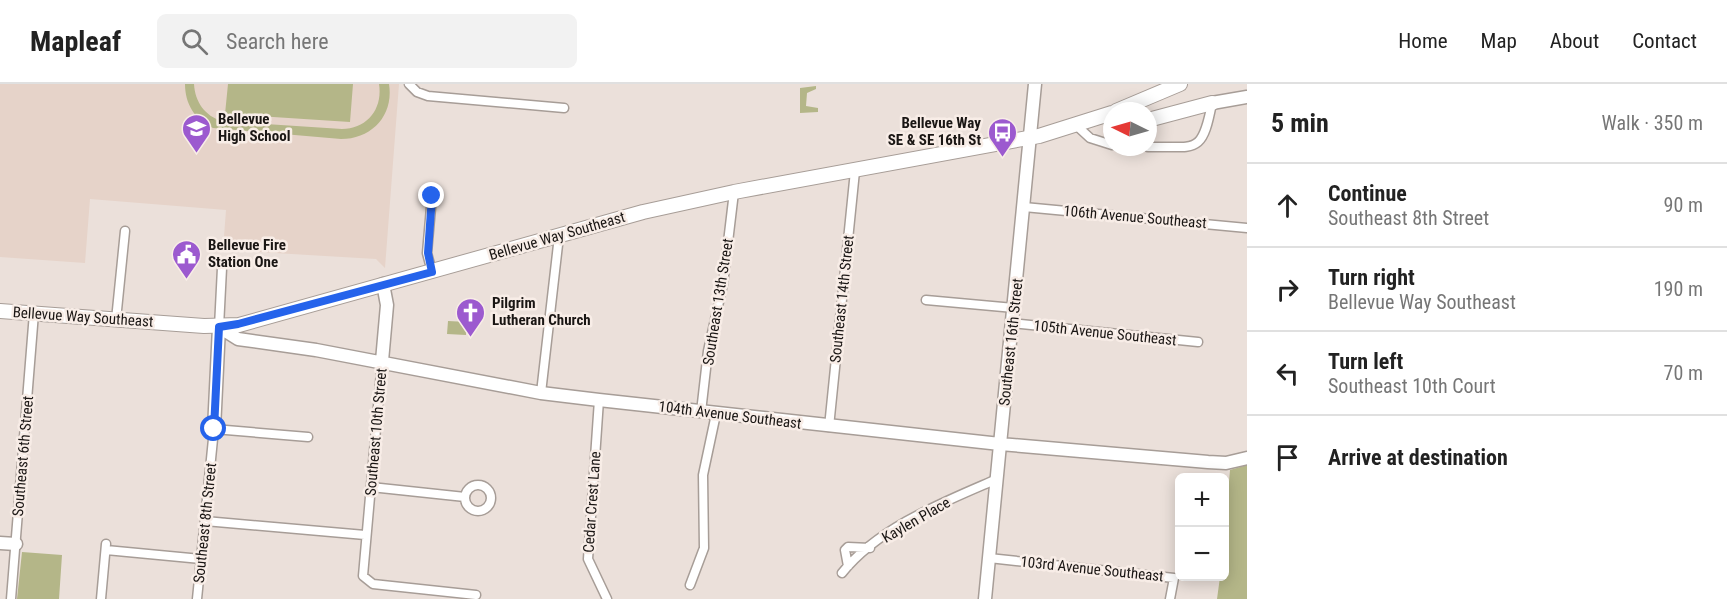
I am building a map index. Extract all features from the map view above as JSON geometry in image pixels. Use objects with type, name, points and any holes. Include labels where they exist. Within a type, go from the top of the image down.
[{"type":"main road","name":"Bellevue Way Southeast","points":[[1137,102],[1180,84]]},
{"type":"main road","points":[[1157,118],[1212,104]]},
{"type":"main road","name":"Bellevue Way Southeast","points":[[0,311],[219,327],[238,324],[644,212],[734,192],[1029,138],[1077,126],[1103,116]]},
{"type":"street","name":"Southeast 16th Street","points":[[985,599],[1035,84]]},
{"type":"street","points":[[411,86],[428,96],[564,108]]},
{"type":"street","points":[[1157,147],[1191,147],[1201,143],[1206,133],[1212,104],[1247,97]]},
{"type":"street","points":[[1077,126],[1090,138],[1103,142]]},
{"type":"street","name":"Southeast 14th Street","points":[[829,427],[855,171]]},
{"type":"street","name":"Southeast 13th Street","points":[[701,412],[708,351],[723,284],[734,192]]},
{"type":"street","points":[[432,196],[428,253],[432,272]]},
{"type":"street","name":"106th Avenue Southeast","points":[[1024,207],[1247,228]]},
{"type":"street","points":[[116,320],[125,231]]},
{"type":"street","points":[[541,393],[559,236]]},
{"type":"street","name":"Southeast 8th Street","points":[[197,599],[214,429],[222,268]]},
{"type":"street","name":"Southeast 10th Street","points":[[383,284],[387,305],[362,571],[365,579],[373,584],[476,595]]},
{"type":"street","name":"105th Avenue Southeast","points":[[926,300],[1014,308]]},
{"type":"street","name":"Southeast 6th Street","points":[[11,599],[34,313]]},
{"type":"street","name":"105th Avenue Southeast","points":[[1012,323],[1198,342]]},
{"type":"street","name":"104th Avenue Southeast","points":[[219,327],[238,339],[382,361],[541,393],[829,427],[1000,444],[1208,462],[1226,463],[1247,458]]},
{"type":"street","name":"Cedar Crest Lane","points":[[599,400],[588,559],[607,599]]},
{"type":"street","points":[[690,585],[704,548],[703,475],[716,414]]},
{"type":"street","points":[[214,429],[308,437]]},
{"type":"street","name":"Kaylen Place","points":[[870,548],[848,547],[845,550],[845,569],[886,535],[947,501],[997,479]]},
{"type":"street","points":[[371,487],[465,497]]},
{"type":"street","points":[[205,521],[365,535]]},
{"type":"street","points":[[0,543],[16,544]]},
{"type":"street","points":[[101,599],[106,547],[201,559]]},
{"type":"street","name":"103rd Avenue Southeast","points":[[989,558],[1174,578],[1170,599]]},
{"type":"shaded area","name":"Bellevue High School","points":[[0,84],[399,84],[385,268],[376,259],[223,250],[226,210],[90,199],[85,263],[0,257]]},
{"type":"green space","points":[[185,84],[194,84],[196,97],[202,107],[211,116],[222,121],[342,129],[359,125],[371,116],[378,102],[379,84],[389,84],[390,95],[384,115],[371,130],[352,138],[341,139],[213,128],[201,121],[192,110],[185,91]]},
{"type":"green space","points":[[228,84],[353,84],[350,122],[225,114]]},
{"type":"green space","points":[[816,86],[816,89],[807,93],[806,106],[818,108],[818,112],[800,113],[800,88]]},
{"type":"green space","points":[[448,321],[467,322],[466,335],[447,334]]},
{"type":"green space","points":[[1247,465],[1247,599],[1217,599],[1219,581],[1229,581],[1230,470]]},
{"type":"green space","points":[[22,552],[62,555],[59,599],[17,599]]},
{"type":"place","name":"Bellevue High School","points":[[197,154]]},
{"type":"place","name":"Bellevue Way SE & SE 16th St","points":[[1002,158]]},
{"type":"place","name":"Bellevue Fire Station One","points":[[187,280]]},
{"type":"place","name":"Pilgrim Lutheran Church","points":[[471,338]]},
{"type":"route","points":[[214,429],[219,327],[238,324],[432,272],[428,253],[432,196]]}]
